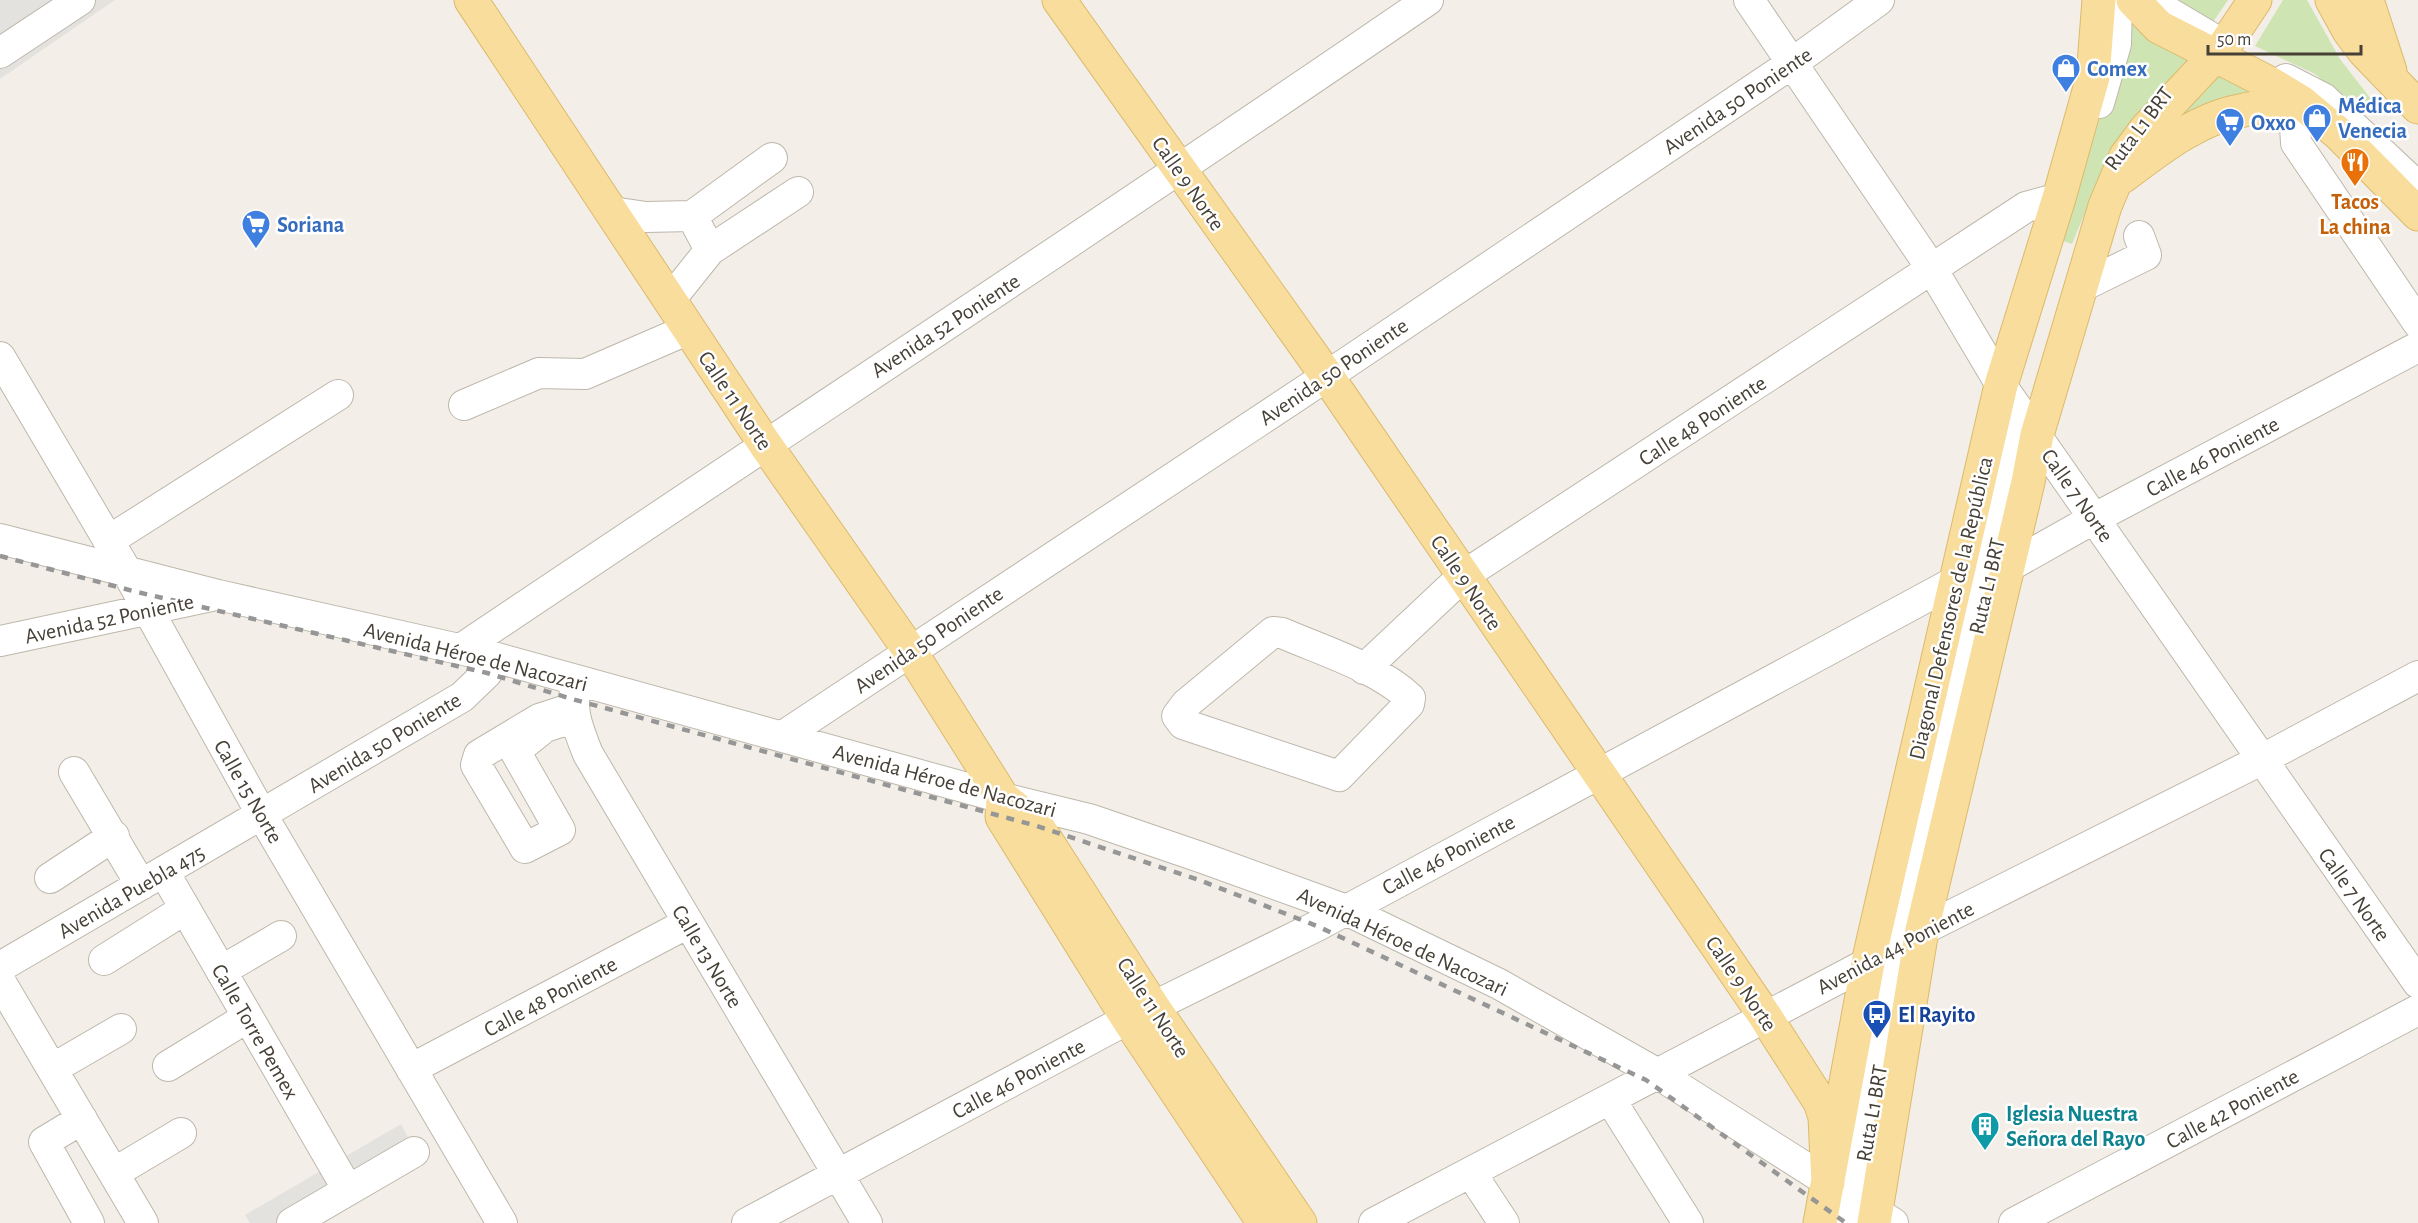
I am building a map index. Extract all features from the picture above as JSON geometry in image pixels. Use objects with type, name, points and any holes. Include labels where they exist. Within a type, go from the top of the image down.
[{"type":"main road","name":"Calle 11 Norte","points":[[471,0],[765,444],[910,651],[1002,798],[1002,817],[1140,1013],[1300,1223]]},
{"type":"main road","name":"Calle 9 Norte","points":[[1059,0],[1327,376],[1766,1016],[1820,1102],[1863,1209]]},
{"type":"main road","points":[[2083,0],[2093,77]]},
{"type":"main road","name":"Diagonal Defensores de la República","points":[[1863,1209],[1893,948],[2008,567],[2019,410],[2059,198],[2093,77],[2099,0]]},
{"type":"main road","points":[[2133,0],[2159,27],[2214,48],[2303,104],[2338,133],[2418,214]]},
{"type":"main road","name":"Diagonal Defensores de la República","points":[[1863,1209],[1893,948],[1956,581],[2019,410],[2081,287],[2105,206],[2126,156],[2255,0]]},
{"type":"main road","points":[[2332,0],[2349,31],[2409,91]]},
{"type":"main road","points":[[2367,0],[2409,91]]},
{"type":"main road","points":[[2115,181],[2166,145],[2210,120],[2239,111],[2303,104]]},
{"type":"main road","name":"Calle 11 Norte","points":[[1140,1013],[1264,1223]]},
{"type":"main road","name":"Diagonal Defensores de la República","points":[[1820,1223],[1863,1209]]},
{"type":"street","points":[[0,52],[80,0]]},
{"type":"street","name":"Avenida 52 Poniente","points":[[461,649],[765,444],[1180,171],[1428,0]]},
{"type":"street","name":"Calle 7 Norte","points":[[1749,0],[1932,269],[2019,410],[2418,983]]},
{"type":"street","name":"Avenida 50 Poniente","points":[[783,736],[1327,376],[1791,64],[1880,0]]},
{"type":"street","name":"Ruta L1 BRT","points":[[1893,948],[2019,410],[2116,44],[2117,0]]},
{"type":"street","points":[[2148,0],[2214,48],[2323,98],[2418,187]]},
{"type":"street","name":"Ruta L1 BRT","points":[[2019,410],[2097,186],[2129,132],[2214,48],[2241,0]]},
{"type":"street","points":[[2317,0],[2375,80],[2418,125]]},
{"type":"street","points":[[2303,104],[2295,126],[2296,143],[2418,323]]},
{"type":"street","points":[[612,212],[646,217],[692,216],[772,158]]},
{"type":"street","points":[[670,300],[710,250],[798,192]]},
{"type":"street","name":"Calle 48 Poniente","points":[[1364,669],[1463,576],[2026,207],[2059,198]]},
{"type":"street","points":[[692,216],[710,250]]},
{"type":"street","points":[[2081,287],[2146,255],[2139,236]]},
{"type":"street","points":[[464,405],[539,373],[585,374],[689,329]]},
{"type":"street","name":"Calle 46 Poniente","points":[[2008,567],[2095,518],[2418,347]]},
{"type":"street","name":"Calle 15 Norte","points":[[1,361],[127,572],[262,815],[502,1223]]},
{"type":"street","points":[[108,541],[338,395]]},
{"type":"street","name":"Avenida Héroe de Nacozari","points":[[0,538],[218,595],[490,656],[575,702],[783,736],[1002,798],[1089,819],[1344,909],[1499,984],[1658,1074],[1863,1209]]},
{"type":"street","name":"Calle 46 Poniente","points":[[747,1223],[1140,1013],[1317,926],[1344,909],[1956,581]]},
{"type":"street","name":"Avenida 52 Poniente","points":[[0,641],[218,595]]},
{"type":"street","points":[[1273,632],[1282,633],[1364,669],[1402,690],[1410,698],[1409,704],[1339,776],[1183,724],[1177,716],[1186,704],[1273,632]]},
{"type":"street","name":"Avenida 50 Poniente","points":[[262,815],[462,697],[487,673],[490,656]]},
{"type":"street","name":"Avenida 44 Poniente","points":[[1374,1223],[1893,948],[2261,760],[2418,676]]},
{"type":"street","points":[[575,702],[515,751],[560,830],[525,848],[476,765],[479,755],[539,719],[575,702]]},
{"type":"street","name":"Calle 13 Norte","points":[[575,702],[588,754],[867,1223]]},
{"type":"street","name":"Calle Torre Pemex","points":[[74,772],[114,836],[152,879],[185,909],[348,1190]]},
{"type":"street","name":"Avenida Puebla 475","points":[[0,968],[262,815]]},
{"type":"street","points":[[50,878],[114,836]]},
{"type":"street","points":[[104,960],[185,909]]},
{"type":"street","name":"Calle 48 Poniente","points":[[411,1069],[688,923]]},
{"type":"street","points":[[221,971],[281,936]]},
{"type":"street","points":[[5,1000],[52,1069],[143,1223]]},
{"type":"street","name":"Calle 42 Poniente","points":[[2014,1223],[2418,1010]]},
{"type":"street","points":[[168,1066],[248,1017]]},
{"type":"street","points":[[52,1069],[121,1029]]},
{"type":"street","points":[[1610,1099],[1688,1223]]},
{"type":"street","points":[[82,1119],[44,1142],[89,1223]]},
{"type":"street","points":[[114,1173],[181,1133]]},
{"type":"street","points":[[292,1223],[414,1152]]},
{"type":"street","points":[[1471,1173],[1504,1223]]},
{"type":"street","name":"Ruta L1 BRT","points":[[1831,1223],[1863,1209]]},
{"type":"green space","points":[[2159,0],[2228,0],[2213,22]]},
{"type":"green space","points":[[2283,0],[2307,0],[2340,59],[2374,103],[2363,112],[2315,74],[2255,46]]},
{"type":"green space","points":[[2120,14],[2149,38],[2190,60],[2146,105],[2107,159],[2072,244],[2060,240],[2112,81]]},
{"type":"green space","points":[[2222,67],[2261,87],[2149,149]]},
{"type":"shaded area","points":[[0,0],[115,0],[0,79]]},
{"type":"shaded area","points":[[401,1124],[422,1164],[320,1223],[250,1223],[245,1215]]},
{"type":"railway","points":[[0,556],[137,592],[487,673],[572,699],[1037,826],[1199,880],[1317,926],[1646,1080],[1846,1223]]},
{"type":"place","name":"Comex","points":[[2066,94]]},
{"type":"place","name":"Médica Venecia","points":[[2317,144]]},
{"type":"place","name":"Oxxo","points":[[2230,148]]},
{"type":"place","name":"Tacos La china","points":[[2355,188]]},
{"type":"place","name":"Soriana","points":[[256,250]]},
{"type":"place","name":"El Rayito","points":[[1877,1040]]},
{"type":"place","name":"Iglesia Nuestra Señora del Rayo","points":[[1985,1152]]}]
